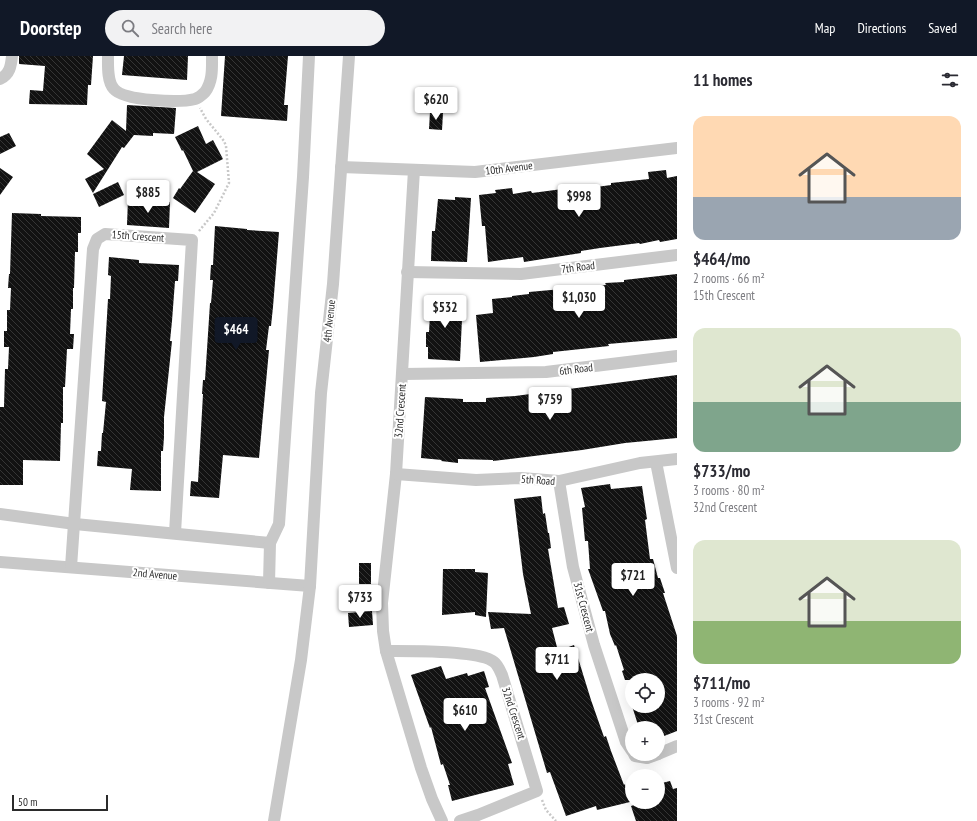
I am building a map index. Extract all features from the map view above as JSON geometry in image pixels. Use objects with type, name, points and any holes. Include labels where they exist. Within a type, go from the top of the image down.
[{"type":"street","points":[[0,79],[10,70],[12,56]]},
{"type":"street","points":[[108,56],[109,78],[113,89],[124,95],[144,99],[172,101],[195,99],[204,92],[211,81],[212,56]]},
{"type":"street","points":[[269,582],[270,543],[279,524],[303,177],[309,56]]},
{"type":"street","name":"4th Avenue","points":[[274,821],[300,660],[310,586],[321,393],[333,284],[349,56]]},
{"type":"street","name":"10th Avenue","points":[[341,167],[475,172],[677,148]]},
{"type":"street","name":"32nd Crescent","points":[[414,170],[407,272],[403,374],[396,474],[382,603],[382,630],[386,651],[421,768],[442,821]]},
{"type":"street","name":"15th Crescent","points":[[71,567],[93,249],[97,239],[105,234],[192,240]]},
{"type":"street","points":[[175,533],[192,240]]},
{"type":"street","name":"7th Road","points":[[407,272],[521,274],[677,255]]},
{"type":"street","name":"6th Road","points":[[403,374],[546,372],[677,356]]},
{"type":"street","name":"5th Road","points":[[396,474],[476,480],[522,478],[559,481],[640,463],[677,459]]},
{"type":"street","points":[[656,462],[677,568]]},
{"type":"street","name":"31st Crescent","points":[[559,481],[573,567],[594,645],[625,739]]},
{"type":"street","points":[[0,514],[75,524],[270,543]]},
{"type":"street","name":"2nd Avenue","points":[[0,562],[310,586]]},
{"type":"street","name":"32nd Crescent","points":[[386,651],[430,651],[484,656],[495,662],[502,675],[537,791]]},
{"type":"street","points":[[665,751],[677,746]]},
{"type":"street","points":[[460,821],[537,791]]},
{"type":"path","points":[[192,240],[214,213],[229,183],[226,146],[224,141],[206,119],[195,99]]},
{"type":"path","points":[[537,791],[546,810],[556,821]]},
{"type":"building","points":[[19,56],[93,56],[91,85],[88,85],[87,105],[29,104],[30,90],[43,91],[45,66],[19,64]]},
{"type":"building","points":[[124,56],[188,56],[187,80],[122,75]]},
{"type":"building","points":[[225,56],[288,56],[284,105],[288,105],[287,121],[221,116]]},
{"type":"building","points":[[127,105],[176,108],[174,134],[153,133],[153,136],[134,135],[124,148],[122,147],[93,193],[85,179],[104,169],[87,154],[112,120],[126,131]]},
{"type":"building","points":[[430,112],[443,113],[442,130],[429,129]]},
{"type":"building","points":[[198,126],[206,144],[213,140],[223,159],[197,172],[215,184],[195,213],[173,198],[193,171],[175,137]]},
{"type":"building","points":[[9,133],[16,146],[0,154],[0,137]]},
{"type":"building","points":[[0,168],[13,177],[0,195]]},
{"type":"building","points":[[666,170],[667,178],[677,176],[677,239],[600,248],[581,251],[581,253],[524,262],[523,257],[488,262],[485,226],[482,226],[479,195],[496,193],[495,190],[512,188],[513,194],[588,186],[589,188],[611,185],[611,183],[649,179],[648,172]]},
{"type":"building","points":[[118,182],[124,195],[99,207],[93,194]]},
{"type":"building","points":[[455,197],[471,198],[467,262],[431,261],[432,231],[435,231],[438,199],[455,200]]},
{"type":"building","points":[[128,199],[170,202],[169,228],[127,225]]},
{"type":"building","points":[[12,213],[41,214],[41,216],[81,217],[81,233],[78,233],[78,252],[75,252],[73,309],[71,309],[70,334],[74,334],[73,349],[67,349],[65,387],[63,387],[63,423],[61,423],[60,461],[23,460],[23,485],[0,485],[0,407],[4,407],[5,369],[8,369],[9,347],[4,347],[4,331],[7,331],[7,310],[10,310],[11,288],[8,288],[10,274]]},
{"type":"building","points":[[215,226],[279,232],[271,326],[269,326],[266,350],[269,350],[259,458],[223,455],[219,498],[190,496],[191,481],[198,482],[202,394],[203,380],[205,380],[213,280],[210,280],[211,265],[213,265]]},
{"type":"building","points":[[109,257],[139,260],[139,263],[179,265],[178,281],[175,281],[170,341],[172,341],[164,417],[163,451],[161,451],[161,491],[130,490],[132,469],[97,466],[98,451],[101,451],[106,402],[102,401],[108,299],[110,299],[111,276],[108,275]]},
{"type":"building","points":[[677,274],[677,338],[608,344],[609,346],[553,352],[553,354],[534,357],[480,362],[476,315],[493,313],[492,299],[529,294],[529,292],[606,285],[605,283],[624,282],[624,280]]},
{"type":"building","points":[[431,297],[463,298],[460,361],[428,359],[426,332],[429,332]]},
{"type":"building","points":[[677,375],[677,438],[625,443],[493,461],[458,459],[458,463],[421,458],[425,397],[463,399],[463,402],[486,402],[486,398],[515,396]]},
{"type":"building","points":[[610,484],[611,489],[642,486],[647,519],[645,520],[650,559],[653,559],[658,578],[660,578],[665,593],[663,593],[677,636],[677,731],[665,736],[665,721],[637,721],[634,713],[665,713],[665,673],[625,673],[625,680],[622,671],[624,670],[616,645],[615,646],[610,634],[605,611],[603,611],[588,569],[590,569],[588,541],[585,541],[582,508],[585,507],[581,488]]},
{"type":"building","points":[[541,496],[543,514],[545,513],[549,533],[551,548],[548,549],[558,608],[564,607],[569,624],[552,628],[558,651],[574,645],[604,737],[606,736],[624,785],[625,784],[625,803],[597,810],[596,806],[566,816],[550,772],[547,773],[504,628],[491,629],[488,612],[531,614],[523,574],[514,499]]},
{"type":"building","points":[[359,563],[371,563],[371,584],[359,584]]},
{"type":"building","points":[[443,569],[475,569],[475,572],[488,573],[486,617],[475,615],[475,612],[442,615]]},
{"type":"building","points":[[372,611],[373,625],[349,627],[348,613]]},
{"type":"building","points":[[441,666],[446,679],[467,673],[468,676],[484,671],[489,687],[485,688],[512,763],[508,764],[514,785],[452,801],[448,785],[450,785],[443,764],[441,765],[431,727],[430,728],[411,675]]},
{"type":"building","points":[[670,781],[673,789],[677,788],[677,821],[636,821],[632,809],[665,809],[665,782]]}]
